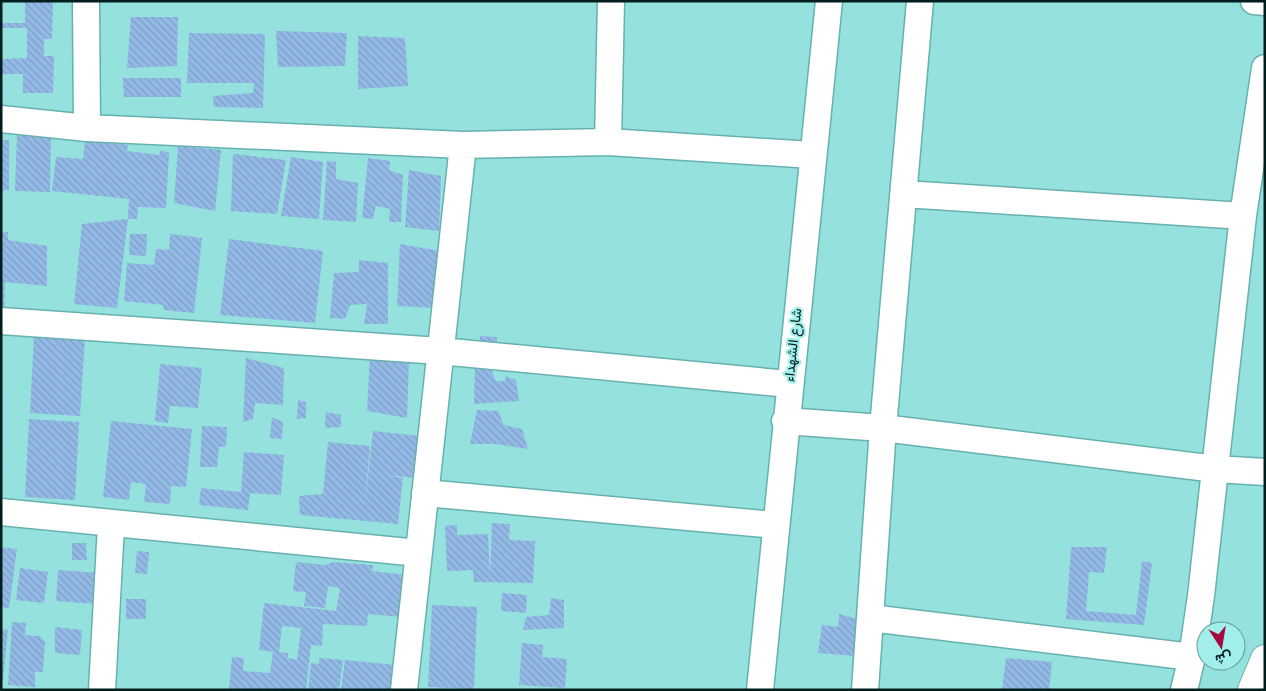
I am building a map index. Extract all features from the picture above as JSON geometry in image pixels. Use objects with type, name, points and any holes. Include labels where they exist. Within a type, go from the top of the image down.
[{"type":"highway","points":[[1252,690],[1265,659]]},
{"type":"street","points":[[86,1],[87,128]]},
{"type":"street","points":[[608,142],[611,1]]},
{"type":"street","name":"شارع الشهداء","points":[[760,690],[785,421],[829,1]]},
{"type":"street","points":[[865,690],[883,428],[920,1]]},
{"type":"street","points":[[1254,1],[1265,2]]},
{"type":"street","points":[[1184,690],[1192,657],[1216,469],[1243,216],[1265,68]]},
{"type":"street","points":[[1,119],[87,128],[463,145],[608,142],[812,155]]},
{"type":"street","points":[[404,690],[463,145]]},
{"type":"street","points":[[904,194],[1243,216]]},
{"type":"street","points":[[1,321],[440,351],[789,384]]},
{"type":"street","points":[[785,421],[883,428],[1216,469],[1265,472]]},
{"type":"street","points":[[426,493],[775,525]]},
{"type":"street","points":[[1,512],[419,553]]},
{"type":"street","points":[[102,690],[111,524]]},
{"type":"street","points":[[870,618],[1192,657]]},
{"type":"building","points":[[25,1],[53,2],[52,39],[44,39],[44,56],[54,56],[53,93],[23,93],[23,74],[1,74],[1,59],[27,58],[27,28],[1,28],[1,23],[25,23]]},
{"type":"building","points":[[131,17],[178,17],[177,66],[127,68]]},
{"type":"building","points":[[276,31],[347,33],[345,66],[278,67]]},
{"type":"building","points":[[189,33],[265,34],[263,108],[214,107],[213,96],[253,93],[254,83],[187,83]]},
{"type":"building","points":[[358,36],[405,38],[408,86],[358,89]]},
{"type":"building","points":[[123,78],[181,78],[181,97],[124,97]]},
{"type":"building","points":[[17,135],[51,136],[50,192],[15,191]]},
{"type":"building","points":[[1,140],[9,140],[9,190],[1,191]]},
{"type":"building","points":[[85,141],[128,145],[127,151],[159,155],[161,150],[169,153],[166,208],[138,207],[137,219],[128,219],[129,199],[52,191],[56,157],[83,159]]},
{"type":"building","points":[[178,146],[221,150],[215,211],[174,203]]},
{"type":"building","points":[[233,154],[286,160],[277,214],[231,211]]},
{"type":"building","points":[[291,157],[323,162],[319,219],[281,216]]},
{"type":"building","points":[[368,158],[390,161],[389,170],[403,175],[401,222],[389,222],[390,209],[376,206],[373,219],[362,218]]},
{"type":"building","points":[[327,161],[336,162],[336,179],[358,183],[356,222],[323,220]]},
{"type":"building","points":[[409,170],[441,176],[439,231],[405,227]]},
{"type":"building","points":[[128,219],[117,308],[74,304],[82,224]]},
{"type":"building","points":[[1,232],[8,232],[8,240],[47,246],[47,286],[5,282],[4,310],[1,310]]},
{"type":"building","points":[[130,234],[147,234],[146,256],[129,255]]},
{"type":"building","points":[[170,234],[202,238],[194,313],[164,310],[163,305],[124,301],[127,263],[154,265],[156,249],[169,250]]},
{"type":"building","points":[[229,239],[323,251],[315,323],[220,315]]},
{"type":"building","points":[[400,244],[440,251],[433,308],[397,306]]},
{"type":"building","points":[[359,260],[388,263],[388,324],[364,324],[367,304],[350,305],[345,319],[330,318],[334,273],[359,272]]},
{"type":"building","points":[[34,335],[85,338],[80,416],[30,413]]},
{"type":"building","points":[[480,336],[497,337],[496,352],[479,351]]},
{"type":"building","points":[[370,356],[409,361],[407,418],[367,411]]},
{"type":"building","points":[[246,358],[284,368],[283,405],[255,403],[253,419],[243,422]]},
{"type":"building","points":[[475,363],[489,365],[496,381],[505,381],[506,376],[516,380],[519,401],[474,404]]},
{"type":"building","points":[[160,364],[202,368],[198,408],[170,406],[168,423],[155,421]]},
{"type":"building","points":[[298,400],[306,402],[306,418],[297,419]]},
{"type":"building","points":[[477,410],[498,411],[504,425],[522,429],[528,449],[496,444],[470,444]]},
{"type":"building","points":[[326,412],[341,415],[341,427],[325,428]]},
{"type":"building","points":[[272,417],[283,422],[282,439],[270,438]]},
{"type":"building","points":[[29,419],[79,422],[75,500],[25,497]]},
{"type":"building","points":[[111,421],[192,429],[186,487],[171,486],[170,504],[144,502],[146,484],[131,482],[129,500],[103,497]]},
{"type":"building","points":[[202,426],[227,427],[226,447],[219,447],[217,467],[200,467]]},
{"type":"building","points":[[373,431],[420,436],[415,478],[386,475],[403,478],[398,524],[300,515],[299,496],[323,494],[328,442],[370,446],[365,503]]},
{"type":"building","points":[[244,452],[284,455],[281,495],[250,493],[248,510],[199,505],[201,488],[241,492]]},
{"type":"building","points":[[492,523],[510,524],[509,540],[535,541],[533,583],[474,582],[473,570],[447,571],[445,526],[457,525],[457,535],[488,534],[490,576]]},
{"type":"building","points":[[72,543],[86,543],[87,560],[72,560]]},
{"type":"building","points":[[1,547],[17,549],[9,608],[1,607]]},
{"type":"building","points":[[1071,547],[1107,547],[1104,573],[1089,572],[1086,611],[1136,615],[1142,561],[1152,563],[1144,625],[1066,619]]},
{"type":"building","points":[[137,551],[149,552],[147,574],[135,573]]},
{"type":"building","points":[[296,562],[325,565],[333,562],[373,565],[372,571],[406,575],[403,617],[368,614],[367,626],[323,624],[322,646],[311,645],[306,690],[229,690],[232,657],[244,658],[243,671],[270,673],[273,652],[259,650],[264,603],[336,611],[340,588],[328,586],[325,608],[304,606],[306,592],[293,591]],"holes":[[[282,626],[301,628],[297,660],[288,658],[288,653],[279,652]]]},
{"type":"building","points":[[20,568],[48,572],[44,603],[16,600]]},
{"type":"building","points":[[58,570],[99,573],[97,604],[56,601]]},
{"type":"building","points":[[502,593],[527,595],[526,613],[501,611]]},
{"type":"building","points":[[551,598],[564,600],[564,628],[523,630],[526,617],[549,615]]},
{"type":"building","points":[[126,599],[146,599],[146,619],[126,619]]},
{"type":"building","points":[[432,605],[477,607],[474,689],[428,687]]},
{"type":"building","points":[[839,614],[857,619],[855,656],[818,653],[822,625],[838,627]]},
{"type":"building","points":[[12,622],[26,623],[25,635],[40,636],[45,642],[43,672],[35,672],[35,687],[8,685]]},
{"type":"building","points":[[55,627],[82,630],[80,655],[55,653]]},
{"type":"building","points":[[1,629],[8,630],[3,681],[1,681]]},
{"type":"building","points":[[522,643],[543,645],[542,657],[567,659],[565,688],[519,685]]},
{"type":"building","points":[[319,658],[343,660],[339,690],[308,690],[311,663],[319,664]]},
{"type":"building","points":[[1006,658],[1052,662],[1049,690],[1002,690]]},
{"type":"building","points":[[345,660],[396,665],[393,690],[341,690]]}]
